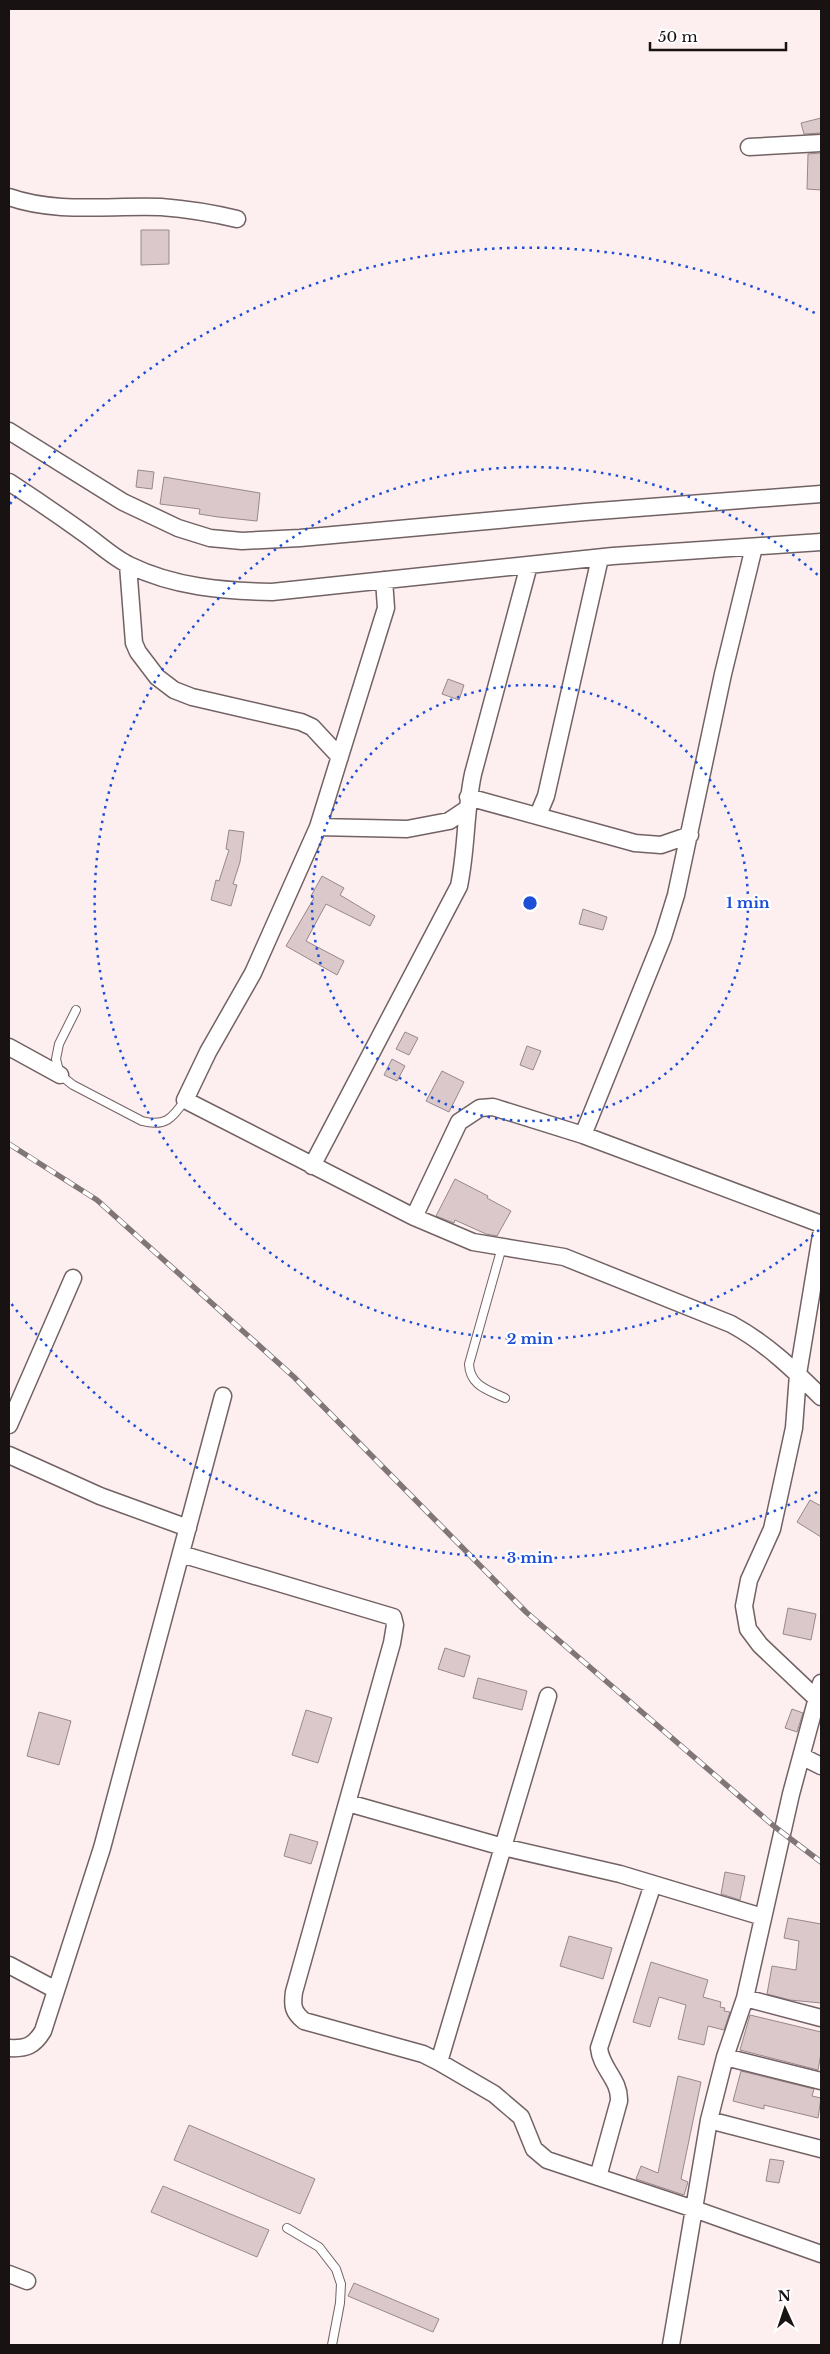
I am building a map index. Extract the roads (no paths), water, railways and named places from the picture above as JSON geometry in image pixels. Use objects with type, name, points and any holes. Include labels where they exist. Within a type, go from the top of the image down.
[{"type":"street","points":[[749,147],[821,143]]},
{"type":"street","points":[[9,197],[49,207],[161,207],[198,210],[237,219]]},
{"type":"street","points":[[9,431],[123,502],[178,528],[210,538],[242,541],[821,494]]},
{"type":"street","points":[[9,482],[128,565],[160,578],[233,591],[272,592],[600,558],[821,542]]},
{"type":"street","points":[[583,1135],[663,938],[676,895],[723,674],[754,547]]},
{"type":"street","points":[[538,815],[546,796],[600,558]]},
{"type":"street","points":[[128,565],[134,643],[138,652],[165,685],[192,697],[301,722],[312,727],[340,757]]},
{"type":"street","points":[[312,1166],[460,886],[467,837],[467,803],[529,565]]},
{"type":"street","points":[[384,580],[386,608],[318,827],[253,974],[208,1052],[185,1100],[414,1218],[473,1242],[564,1257],[731,1324],[756,1338],[798,1374],[821,1397]]},
{"type":"street","points":[[467,803],[538,815],[650,845],[661,845],[690,834]]},
{"type":"street","points":[[318,827],[407,829],[449,821],[467,803]]},
{"type":"street","points":[[9,1047],[60,1075]]},
{"type":"street","points":[[414,1218],[459,1122],[480,1108],[493,1107],[583,1135],[821,1224]]},
{"type":"street","points":[[671,2345],[709,2120],[725,2057],[745,1998],[791,1794],[803,1757],[819,1691],[760,1645],[748,1629],[744,1606],[749,1580],[772,1528],[794,1428],[798,1374],[821,1235]]},
{"type":"street","points":[[9,1425],[73,1278]]},
{"type":"street","points":[[9,2048],[27,2048],[36,2044],[43,2031],[102,1848],[223,1396]]},
{"type":"street","points":[[9,1455],[100,1496],[188,1528]]},
{"type":"street","points":[[181,1554],[393,1617],[395,1624],[392,1643],[294,1992],[292,2005],[295,2014],[304,2021],[424,2054],[439,2062],[494,2094],[521,2117],[534,2149],[547,2160],[821,2254]]},
{"type":"street","points":[[439,2062],[548,1696]]},
{"type":"street","points":[[803,1757],[821,1766]]},
{"type":"street","points":[[348,1803],[503,1847],[620,1874],[763,1917]]},
{"type":"street","points":[[598,2177],[620,2101],[620,2090],[600,2058],[599,2048],[652,1884]]},
{"type":"street","points":[[9,1965],[56,1990]]},
{"type":"street","points":[[745,1998],[821,2018]]},
{"type":"street","points":[[725,2057],[821,2081]]},
{"type":"street","points":[[709,2120],[821,2149]]},
{"type":"street","points":[[9,2274],[27,2281]]},
{"type":"lane","points":[[76,1010],[59,1044],[56,1059],[60,1075],[142,1121],[153,1124],[163,1123],[175,1115],[185,1100]]},
{"type":"lane","points":[[502,1247],[469,1364],[469,1373],[476,1384],[505,1398]]},
{"type":"lane","points":[[287,2228],[319,2247],[336,2269],[341,2284],[340,2303],[332,2345]]},
{"type":"railway","points":[[9,1144],[97,1200],[294,1377],[526,1612],[775,1827],[821,1862]]}]
